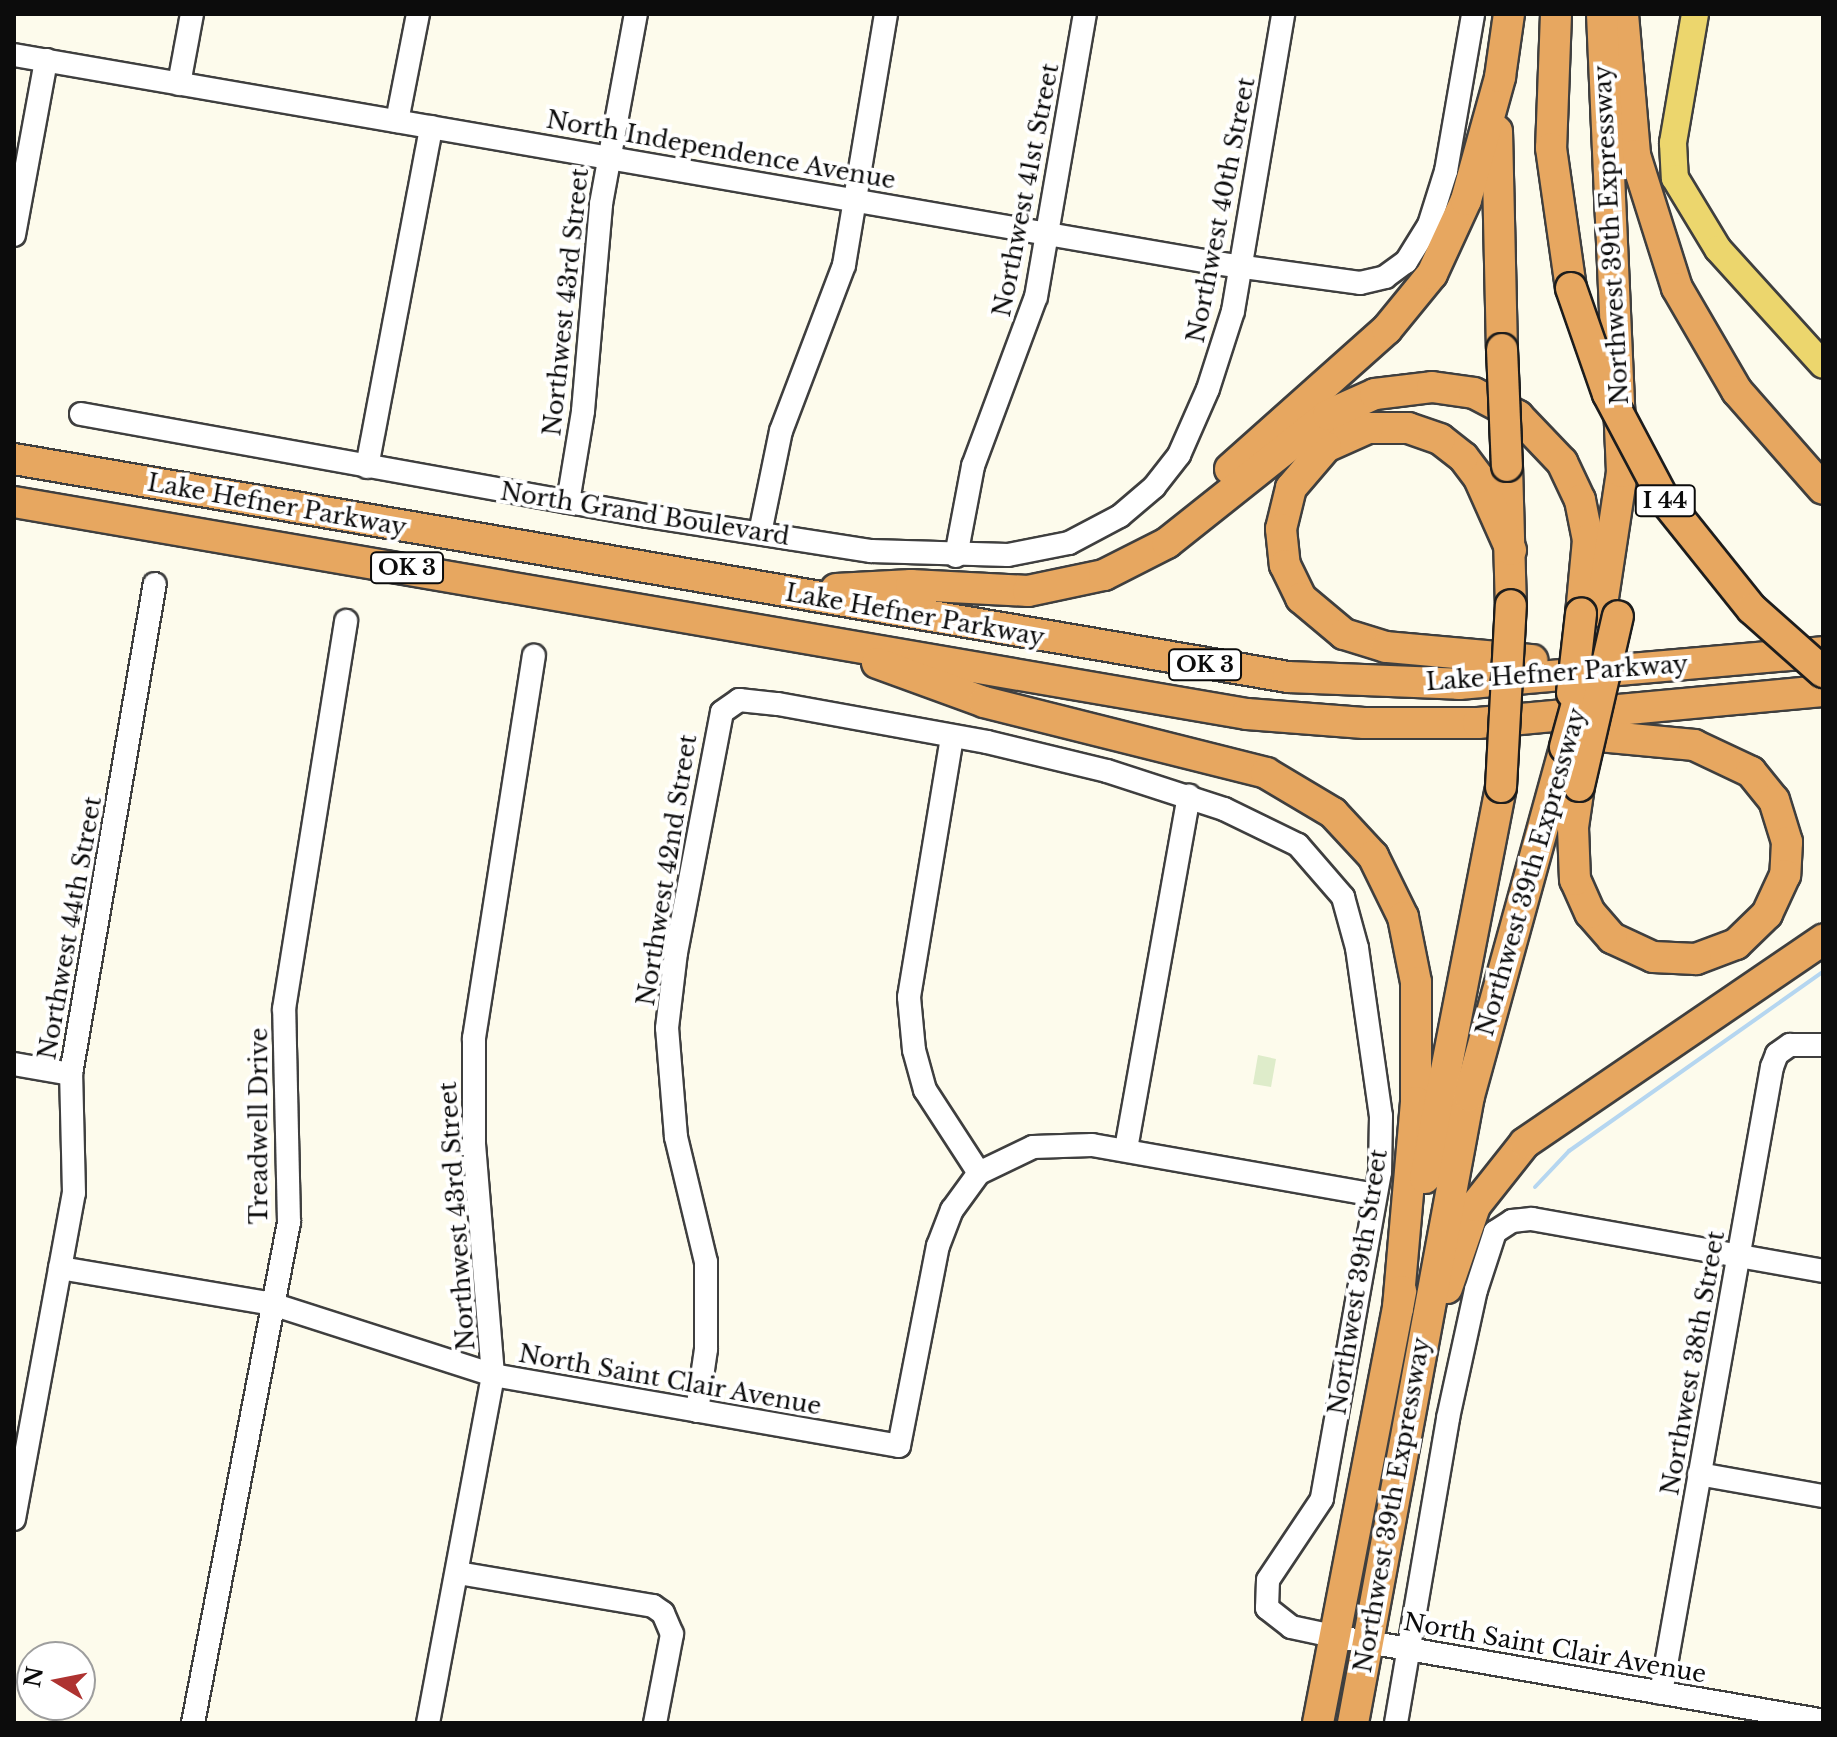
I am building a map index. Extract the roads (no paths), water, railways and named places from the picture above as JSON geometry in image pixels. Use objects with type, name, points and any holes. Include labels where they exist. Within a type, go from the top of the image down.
[{"type":"highway","points":[[1118,568],[1161,536],[1414,299],[1459,220],[1500,77],[1509,14]]},
{"type":"highway","name":"I 44","points":[[1556,14],[1551,148],[1571,288],[1608,394],[1663,498],[1752,609],[1823,672]]},
{"type":"highway","name":"Northwest 39th Expressway","points":[[1353,1723],[1469,1096],[1566,787],[1565,747],[1600,614],[1613,542],[1622,472],[1602,14]]},
{"type":"highway","points":[[1623,14],[1635,155],[1677,288],[1737,391],[1823,489]]},
{"type":"highway","name":"Northwest 39th Expressway","points":[[1318,1723],[1501,787],[1511,550],[1495,184],[1500,77]]},
{"type":"highway","points":[[780,592],[911,585],[1028,591],[1075,584],[1118,568],[1167,543],[1328,415],[1375,394],[1444,387],[1474,393],[1518,416],[1562,462],[1580,500],[1600,614],[1566,787],[1573,827],[1575,880],[1590,913],[1612,938],[1653,957],[1696,959],[1736,944],[1767,914],[1785,875],[1785,831],[1768,791],[1735,761],[1680,742],[1478,723]]},
{"type":"highway","points":[[1511,550],[1479,478],[1463,457],[1440,439],[1408,428],[1368,428],[1326,447],[1291,488],[1281,529],[1285,565],[1301,598],[1344,634],[1416,650],[1634,668]]},
{"type":"highway","name":"Lake Hefner Parkway","points":[[14,459],[780,592],[1317,680],[1459,684],[1823,652]]},
{"type":"highway","name":"Lake Hefner Parkway","points":[[14,502],[1247,714],[1364,723],[1478,723],[1823,691]]},
{"type":"highway","points":[[800,635],[984,702],[1243,764],[1301,790],[1353,832],[1373,856],[1403,917],[1416,982],[1416,1102],[1398,1309]]},
{"type":"highway","points":[[1410,1404],[1468,1221],[1510,1157],[1564,1113],[1823,940]]},
{"type":"main road","points":[[1695,14],[1673,143],[1673,172],[1684,200],[1718,249],[1823,365]]},
{"type":"street","points":[[179,84],[192,14]]},
{"type":"street","points":[[397,121],[418,14]]},
{"type":"street","name":"Northwest 43rd Street","points":[[568,502],[583,411],[608,157],[636,14]]},
{"type":"street","points":[[760,533],[781,431],[838,286],[856,200],[886,14]]},
{"type":"street","name":"Northwest 41st Street","points":[[956,556],[969,478],[1032,313],[1085,14]]},
{"type":"street","name":"Northwest 40th Street","points":[[1179,455],[1220,359],[1241,267],[1283,14]]},
{"type":"street","name":"North Independence Avenue","points":[[14,55],[1241,267],[1360,283],[1385,277],[1412,256],[1441,193],[1473,14]]},
{"type":"street","points":[[14,235],[46,60]]},
{"type":"street","points":[[367,467],[431,127]]},
{"type":"street","name":"North Grand Boulevard","points":[[81,414],[568,502],[871,551],[956,556],[1031,553],[1088,536],[1139,502],[1179,455]]},
{"type":"street","name":"Northwest 44th Street","points":[[14,1519],[25,1398],[60,1268],[76,1174],[71,1074],[155,584]]},
{"type":"street","name":"Treadwell Drive","points":[[193,1723],[289,1222],[284,1009],[346,621]]},
{"type":"street","name":"Northwest 43rd Street","points":[[428,1723],[493,1375],[474,1144],[474,1038],[534,656]]},
{"type":"street","name":"Northwest 42nd Street","points":[[697,1411],[706,1349],[706,1262],[676,1137],[667,1028],[720,716],[743,700],[952,737]]},
{"type":"street","points":[[1126,1149],[1189,796],[1048,756],[952,737],[909,997],[914,1050],[925,1090],[979,1173],[1044,1145],[1126,1149],[1375,1195]]},
{"type":"street","name":"Northwest 39th Street","points":[[1189,796],[1283,835],[1331,878],[1353,928],[1374,1052],[1381,1116],[1375,1195],[1325,1487],[1319,1510],[1298,1542]]},
{"type":"street","name":"Northwest 38th Street","points":[[1661,1693],[1772,1067],[1785,1047],[1800,1042],[1823,1045]]},
{"type":"street","points":[[14,1064],[71,1074]]},
{"type":"street","name":"North Saint Clair Avenue","points":[[60,1268],[272,1304],[493,1375],[899,1446],[938,1246],[952,1210],[979,1173]]},
{"type":"street","points":[[1396,1723],[1448,1418],[1491,1238],[1506,1223],[1532,1219],[1823,1271]]},
{"type":"street","points":[[1699,1474],[1823,1496]]},
{"type":"street","name":"North Saint Clair Avenue","points":[[1298,1542],[1265,1587],[1267,1608],[1291,1627],[1823,1721]]},
{"type":"street","points":[[458,1573],[653,1606],[663,1613],[672,1634],[655,1723]]},
{"type":"waterway","points":[[1535,1187],[1569,1151],[1823,972]]}]
